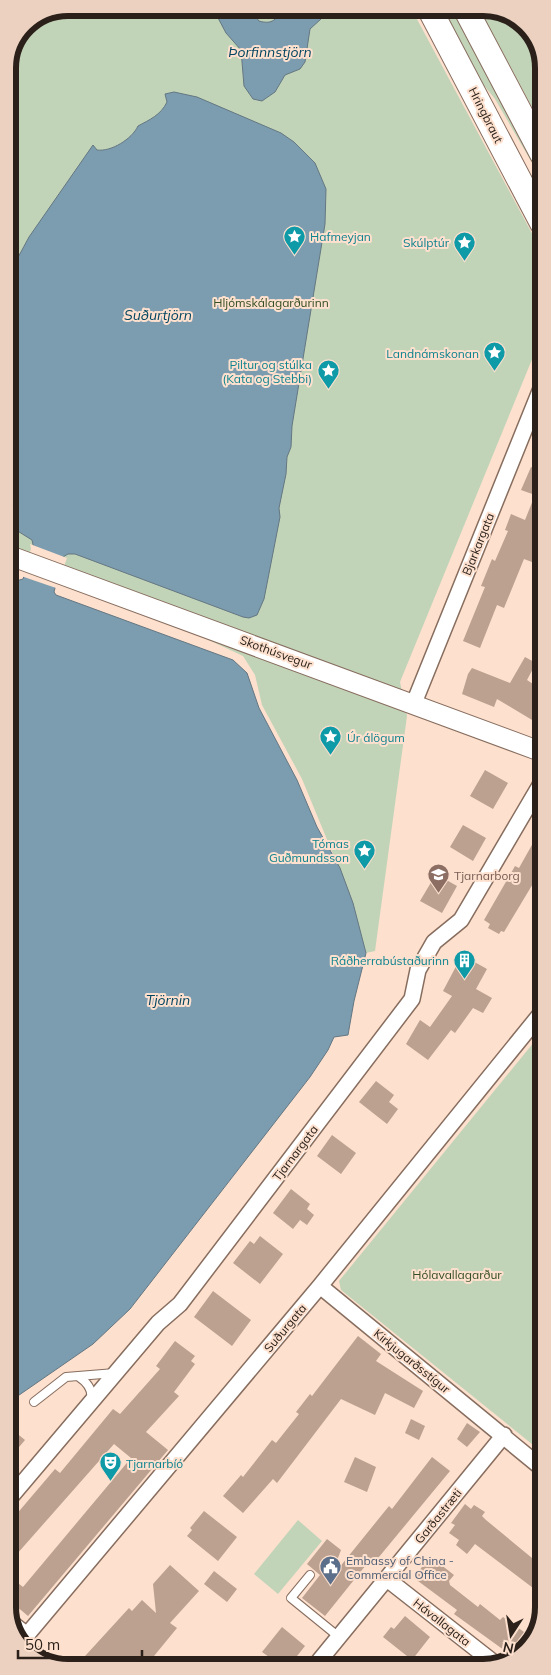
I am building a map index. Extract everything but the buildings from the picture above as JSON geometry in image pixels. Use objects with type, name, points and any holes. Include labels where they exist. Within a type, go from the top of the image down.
[{"type":"main road","name":"Hringbraut","points":[[433,16],[535,209]]},
{"type":"main road","points":[[469,16],[535,141]]},
{"type":"main road","points":[[469,82],[503,122],[535,176]]},
{"type":"street","name":"Bjarkargata","points":[[414,703],[535,403]]},
{"type":"street","name":"Skothúsvegur","points":[[16,557],[535,749]]},
{"type":"street","name":"Tjarnargata","points":[[16,1491],[158,1323],[180,1304],[412,999],[418,970],[434,942],[461,920],[535,794]]},
{"type":"street","name":"Suðurgata","points":[[25,1636],[320,1286],[535,1021]]},
{"type":"street","name":"Kirkjugarðsstígur","points":[[320,1286],[535,1462]]},
{"type":"street","name":"Garðastræti","points":[[321,1659],[504,1435]]},
{"type":"street","name":"Hávallagata","points":[[387,1579],[488,1658]]},
{"type":"lane","points":[[34,1402],[66,1377],[115,1372]]},
{"type":"lane","points":[[79,1377],[85,1381],[91,1390],[91,1401]]},
{"type":"lane","points":[[310,1575],[291,1598],[339,1637]]},
{"type":"green space","name":"Hljómskálagarðurinn","points":[[415,16],[535,239],[535,352],[400,682],[407,716],[375,951],[366,953],[352,900],[302,779],[262,705],[255,675],[243,656],[16,550],[16,68],[20,48],[31,31],[48,20],[58,17]]},
{"type":"green space","points":[[444,16],[457,16],[535,161],[535,168],[495,99],[478,78]]},
{"type":"green space","points":[[483,16],[493,17],[509,23],[520,31],[526,39],[533,55],[535,68],[535,113]]},
{"type":"green space","name":"Hólavallagarður","points":[[535,1041],[535,1447],[341,1290],[339,1281]]},
{"type":"green space","points":[[298,1520],[322,1541],[278,1594],[254,1574]]},
{"type":"water","name":"Þorfinnstjörn","points":[[217,16],[255,16],[259,21],[271,22],[278,16],[323,16],[310,29],[305,62],[300,69],[285,75],[275,92],[262,101],[253,99],[244,86],[241,50],[226,33]]},
{"type":"water","name":"Tjörnin","points":[[174,92],[197,97],[281,133],[294,142],[315,163],[326,189],[325,224],[292,426],[291,447],[287,457],[286,474],[279,508],[280,517],[264,599],[257,615],[249,618],[243,617],[75,554],[68,554],[63,557],[54,592],[56,595],[233,660],[247,673],[259,708],[297,780],[317,827],[340,868],[353,903],[366,953],[348,1035],[334,1037],[328,1050],[310,1077],[130,1309],[93,1344],[16,1397],[16,581],[23,579],[34,549],[32,540],[16,530],[16,261],[29,237],[93,145],[97,150],[103,150],[115,147],[126,140],[138,126],[154,117],[164,107],[167,102],[165,94]]},
{"type":"pier","points":[[30,544],[67,558],[56,588],[21,576],[31,549]]},
{"type":"place","name":"Hafmeyjan","points":[[294,255]]},
{"type":"place","name":"Skúlptúr","points":[[465,261]]},
{"type":"place","name":"Landnámskonan","points":[[495,372]]},
{"type":"place","name":"Piltur og stúlka (Kata og Stebbi)","points":[[328,390]]},
{"type":"place","name":"Úr álögum","points":[[331,756]]},
{"type":"place","name":"Tómas Guðmundsson","points":[[365,869]]},
{"type":"place","name":"Tjarnarborg","points":[[438,894]]},
{"type":"place","name":"Ráðherrabústaðurinn","points":[[465,979]]},
{"type":"place","name":"Tjarnarbíó","points":[[110,1482]]},
{"type":"place","name":"Embassy of China - Commercial Office","points":[[330,1586]]},
{"type":"water label","name":"Suðurtjörn","points":[[158,315]]}]
